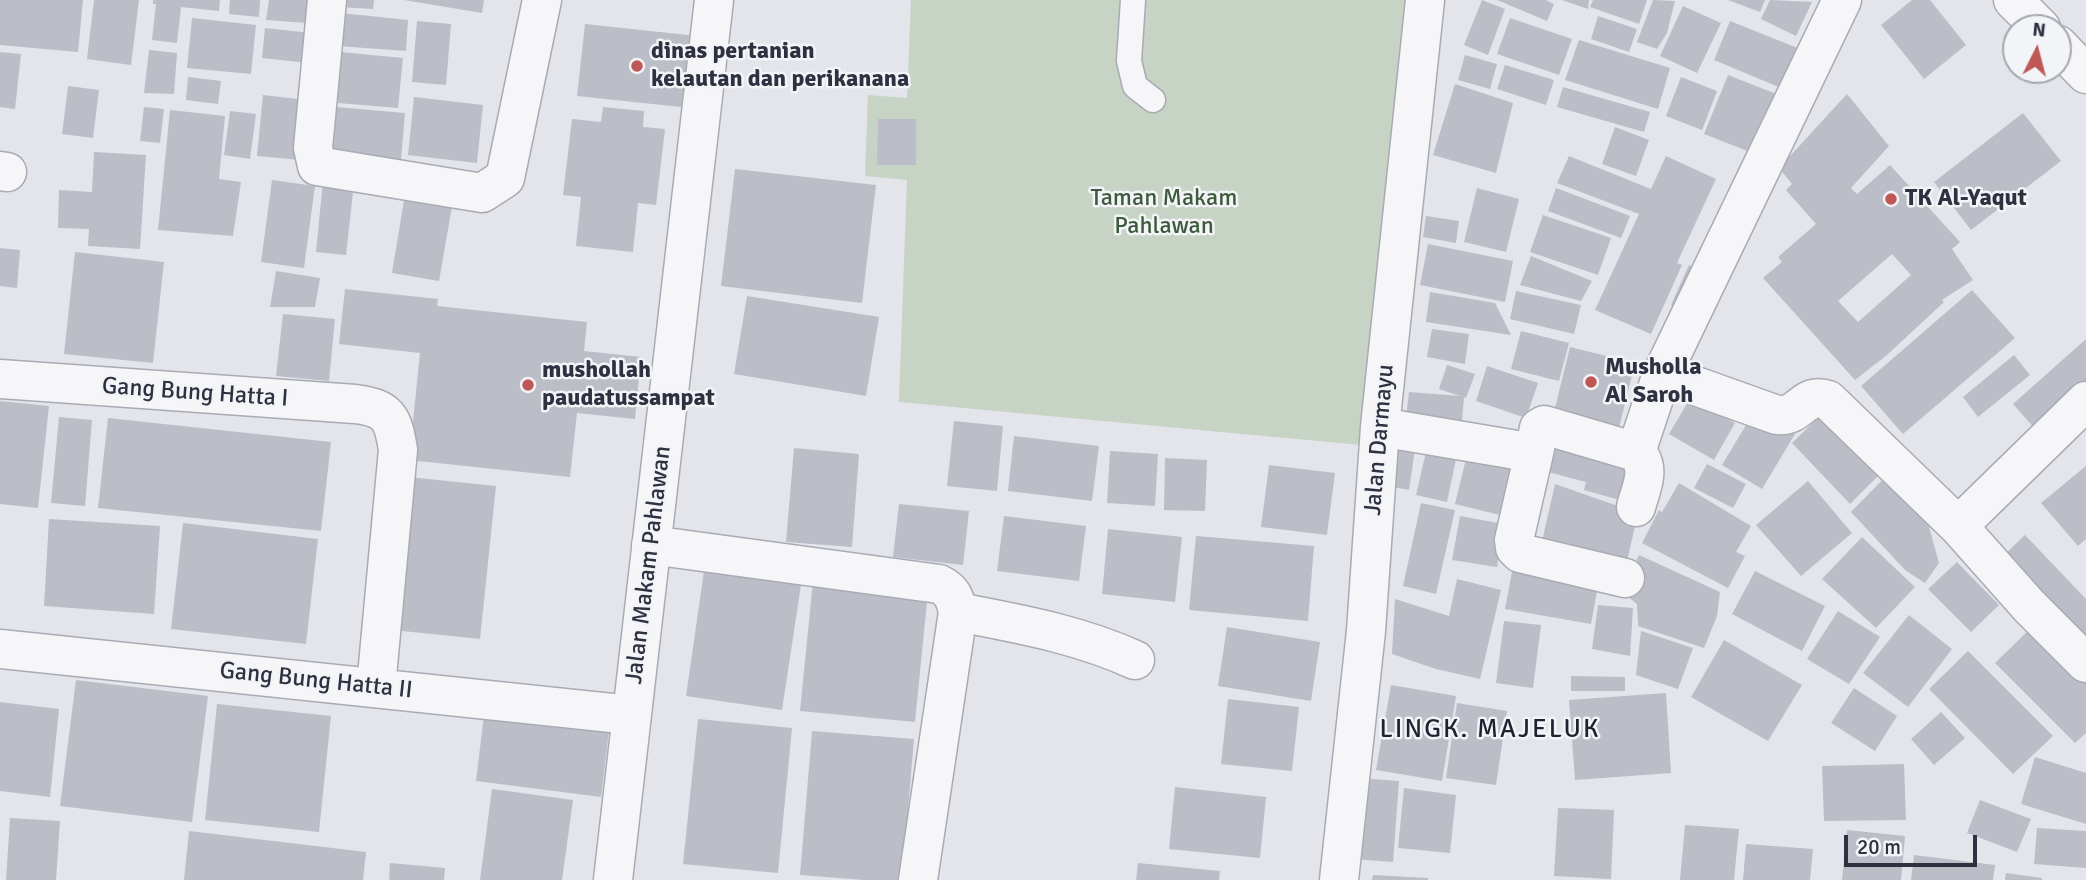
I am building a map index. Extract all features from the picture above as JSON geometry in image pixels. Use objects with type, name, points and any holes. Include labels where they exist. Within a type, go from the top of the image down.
[{"type":"street","points":[[327,0],[313,148],[317,166],[481,193],[505,177],[542,0]]},
{"type":"street","name":"Jalan Makam Pahlawan","points":[[613,880],[714,0]]},
{"type":"street","name":"Jalan Darmayu","points":[[1339,880],[1366,631],[1380,427],[1425,0]]},
{"type":"street","points":[[1636,452],[1662,374],[1842,0]]},
{"type":"street","points":[[2013,0],[2027,14]]},
{"type":"street","points":[[2072,60],[2086,74]]},
{"type":"street","points":[[1662,374],[1777,415],[1792,414],[1810,398],[1828,400],[1958,526],[2029,606],[2086,663]]},
{"type":"street","name":"Gang Bung Hatta I","points":[[0,379],[355,404],[376,407],[388,415],[395,429],[398,450],[376,687]]},
{"type":"street","points":[[1958,526],[2086,401]]},
{"type":"street","points":[[1625,578],[1520,554],[1515,548],[1514,540],[1539,428],[1544,425],[1636,452],[1643,461],[1645,473],[1636,507]]},
{"type":"street","points":[[1380,427],[1534,453]]},
{"type":"street","points":[[651,545],[939,584],[948,588],[955,597],[958,612],[918,880]]},
{"type":"street","points":[[958,612],[1056,632],[1100,644],[1135,660]]},
{"type":"street","name":"Gang Bung Hatta II","points":[[0,649],[631,715]]},
{"type":"lane","points":[[1133,0],[1129,61],[1135,86],[1153,100]]},
{"type":"green space","name":"Taman Makam Pahlawan","points":[[911,0],[1410,0],[1361,445],[899,402],[907,180],[865,176],[868,95],[907,98]]},
{"type":"building","points":[[0,0],[83,0],[78,52],[0,45]]},
{"type":"building","points":[[94,0],[139,0],[131,65],[87,59]]},
{"type":"building","points":[[153,0],[220,0],[219,11],[181,7],[177,43],[152,40],[156,4],[153,4]]},
{"type":"building","points":[[230,0],[260,0],[259,17],[229,14]]},
{"type":"building","points":[[269,0],[321,0],[320,24],[266,20]]},
{"type":"building","points":[[340,0],[374,0],[373,9],[339,7]]},
{"type":"building","points":[[404,0],[484,0],[482,13]]},
{"type":"building","points":[[1482,0],[1505,9],[1488,55],[1464,45]]},
{"type":"building","points":[[1497,0],[1546,0],[1554,4],[1547,21]]},
{"type":"building","points":[[1562,0],[1589,0],[1588,9]]},
{"type":"building","points":[[1593,0],[1647,0],[1639,24],[1590,7]]},
{"type":"building","points":[[1653,0],[1675,1],[1667,33],[1657,49],[1637,42]]},
{"type":"building","points":[[1728,0],[1765,0],[1760,12]]},
{"type":"building","points":[[1770,0],[1812,2],[1796,36],[1761,19]]},
{"type":"building","points":[[1912,0],[1930,0],[1966,45],[1924,79],[1881,25]]},
{"type":"building","points":[[1683,6],[1721,23],[1697,73],[1660,56]]},
{"type":"building","points":[[341,13],[408,20],[406,51],[338,46]]},
{"type":"building","points":[[1598,16],[1637,29],[1629,52],[1591,39]]},
{"type":"building","points":[[192,18],[256,25],[251,74],[187,68]]},
{"type":"building","points":[[1510,18],[1572,39],[1559,75],[1497,54]]},
{"type":"building","points":[[417,21],[451,24],[446,85],[412,82]]},
{"type":"building","points":[[1730,21],[1810,53],[1793,93],[1714,60]]},
{"type":"building","name":"dinas pertanian kelautan dan perikanana","points":[[585,24],[697,36],[690,108],[577,96]]},
{"type":"building","points":[[265,28],[321,34],[318,64],[262,58]]},
{"type":"building","points":[[1579,40],[1670,68],[1658,109],[1565,80]]},
{"type":"building","points":[[149,50],[177,53],[174,94],[144,93]]},
{"type":"building","points":[[331,51],[403,58],[398,108],[326,102]]},
{"type":"building","points":[[0,52],[21,54],[15,109],[0,107]]},
{"type":"building","points":[[1465,55],[1497,64],[1490,89],[1458,80]]},
{"type":"building","points":[[1505,65],[1554,80],[1546,105],[1497,89]]},
{"type":"building","points":[[1728,75],[1784,97],[1760,156],[1704,134]]},
{"type":"building","points":[[188,77],[221,81],[218,104],[186,100]]},
{"type":"building","points":[[1681,77],[1717,91],[1702,130],[1666,116]]},
{"type":"building","points":[[1455,84],[1513,103],[1496,173],[1433,155]]},
{"type":"building","points":[[68,86],[99,90],[93,138],[62,134]]},
{"type":"building","points":[[1563,87],[1650,112],[1644,132],[1557,107]]},
{"type":"building","points":[[1847,94],[1889,146],[1851,188],[1857,194],[1890,165],[1960,242],[1952,249],[1973,280],[1942,300],[1944,302],[1887,355],[1855,380],[1763,278],[1782,262],[1778,257],[1816,224],[1786,190],[1792,184],[1779,168]],"holes":[[[1892,254],[1911,275],[1858,322],[1838,301]]]},
{"type":"building","points":[[263,95],[307,100],[300,160],[257,156]]},
{"type":"building","points":[[414,97],[483,105],[477,163],[408,155]]},
{"type":"building","points":[[325,106],[405,113],[400,172],[320,164]]},
{"type":"building","points":[[144,107],[164,109],[160,143],[140,141]]},
{"type":"building","points":[[603,107],[644,111],[643,127],[665,129],[656,205],[638,203],[633,252],[576,246],[581,197],[563,195],[572,119],[601,122]]},
{"type":"building","points":[[170,110],[225,116],[219,179],[241,182],[233,236],[158,230]]},
{"type":"building","points":[[230,111],[256,114],[250,159],[224,155]]},
{"type":"building","points":[[2023,113],[2061,161],[1971,230],[1934,182]]},
{"type":"building","points":[[878,119],[916,119],[916,165],[877,165]]},
{"type":"building","points":[[1615,127],[1649,140],[1636,176],[1602,164]]},
{"type":"building","points":[[94,152],[146,155],[140,249],[88,246],[89,229],[58,228],[59,190],[92,192]]},
{"type":"building","points":[[1569,156],[1651,189],[1666,156],[1716,179],[1677,263],[1682,265],[1651,334],[1595,310],[1639,214],[1557,183]]},
{"type":"building","points":[[735,169],[876,185],[862,303],[721,286]]},
{"type":"building","points":[[324,171],[355,174],[346,255],[316,252]]},
{"type":"building","points":[[272,180],[315,186],[304,268],[261,262]]},
{"type":"building","points":[[1477,188],[1519,199],[1506,252],[1464,242]]},
{"type":"building","points":[[1556,188],[1630,216],[1621,238],[1548,211]]},
{"type":"building","points":[[405,194],[453,201],[439,281],[392,273]]},
{"type":"building","points":[[1543,215],[1611,238],[1598,275],[1530,252]]},
{"type":"building","points":[[1426,216],[1459,221],[1456,243],[1423,237]]},
{"type":"building","points":[[1428,244],[1513,261],[1505,302],[1420,285]]},
{"type":"building","points":[[0,248],[20,250],[17,288],[0,286]]},
{"type":"building","points":[[75,252],[164,262],[153,363],[64,354]]},
{"type":"building","points":[[1531,256],[1592,281],[1581,301],[1520,285]]},
{"type":"building","points":[[1689,265],[1706,273],[1689,313],[1671,305]]},
{"type":"building","points":[[276,271],[320,278],[315,307],[270,307]]},
{"type":"building","name":"mushollah paudatussampat","points":[[345,289],[438,299],[437,306],[587,322],[584,351],[641,357],[635,419],[577,413],[570,477],[409,460],[420,353],[339,344]]},
{"type":"building","points":[[1972,290],[2015,338],[1903,434],[1861,386]]},
{"type":"building","points":[[1516,291],[1581,305],[1574,334],[1510,319]]},
{"type":"building","points":[[1430,292],[1495,303],[1511,335],[1426,322]]},
{"type":"building","points":[[747,296],[879,317],[866,396],[734,374]]},
{"type":"building","points":[[283,314],[335,319],[329,381],[276,376]]},
{"type":"building","points":[[1432,329],[1469,334],[1465,364],[1427,357]]},
{"type":"building","points":[[1521,331],[1569,343],[1559,381],[1511,369]]},
{"type":"building","points":[[2086,339],[2086,388],[2037,431],[2013,404]]},
{"type":"building","points":[[1570,347],[1635,363],[1619,428],[1554,412]]},
{"type":"building","points":[[2014,355],[2030,375],[1978,417],[1963,397]]},
{"type":"building","points":[[1447,365],[1475,374],[1466,398],[1464,397],[1462,421],[1406,417],[1409,392],[1460,396],[1439,389]]},
{"type":"building","points":[[1487,366],[1538,383],[1526,418],[1476,401]]},
{"type":"building","points":[[1691,397],[1735,423],[1714,460],[1669,434]]},
{"type":"building","points":[[0,401],[49,406],[38,508],[0,504]]},
{"type":"building","points":[[1829,407],[1887,467],[1850,504],[1792,443]]},
{"type":"building","points":[[1755,410],[1795,434],[1762,489],[1722,465]]},
{"type":"building","points":[[59,417],[92,420],[85,506],[51,503]]},
{"type":"building","points":[[108,418],[331,442],[321,531],[98,508]]},
{"type":"building","points":[[954,421],[1003,426],[997,491],[947,486]]},
{"type":"building","points":[[1400,433],[1417,436],[1409,490],[1393,487]]},
{"type":"building","points":[[1014,436],[1099,446],[1092,501],[1008,491]]},
{"type":"building","points":[[1429,439],[1459,445],[1447,502],[1416,495]]},
{"type":"building","points":[[1548,440],[1638,463],[1623,501],[1584,490],[1586,482],[1540,470]]},
{"type":"building","points":[[1469,446],[1523,459],[1508,517],[1455,504]]},
{"type":"building","points":[[794,448],[859,454],[852,547],[786,542]]},
{"type":"building","points":[[1110,451],[1158,454],[1155,506],[1107,503]]},
{"type":"building","points":[[1165,458],[1207,460],[1205,511],[1164,510]]},
{"type":"building","points":[[1707,464],[1746,484],[1733,508],[1694,488]]},
{"type":"building","points":[[1269,465],[1335,473],[1327,535],[1261,527]]},
{"type":"building","points":[[2086,466],[2086,539],[2078,546],[2041,503]]},
{"type":"building","points":[[1891,471],[1928,523],[1939,563],[1925,583],[1905,570],[1851,512]]},
{"type":"building","points":[[399,476],[496,486],[480,639],[383,629]]},
{"type":"building","points":[[1808,481],[1852,533],[1801,576],[1756,525]]},
{"type":"building","points":[[1679,483],[1751,526],[1736,552],[1745,556],[1728,588],[1642,543],[1659,510],[1662,512]]},
{"type":"building","points":[[1555,484],[1638,513],[1625,570],[1540,550]]},
{"type":"building","points":[[1421,503],[1455,510],[1436,594],[1403,586]]},
{"type":"building","points":[[899,504],[969,511],[963,565],[893,557]]},
{"type":"building","points":[[1004,516],[1086,526],[1079,581],[997,571]]},
{"type":"building","points":[[1460,516],[1504,524],[1497,567],[1452,560]]},
{"type":"building","points":[[49,519],[160,526],[154,614],[44,606]]},
{"type":"building","points":[[183,523],[318,539],[306,644],[171,629]]},
{"type":"building","points":[[1108,529],[1182,537],[1175,602],[1102,594]]},
{"type":"building","points":[[2025,535],[2086,599],[2086,639],[1998,561]]},
{"type":"building","points":[[1196,536],[1314,546],[1308,621],[1189,610]]},
{"type":"building","points":[[1862,537],[1915,587],[1876,628],[1822,579]]},
{"type":"building","points":[[1639,555],[1720,592],[1717,616],[1704,648],[1638,626],[1637,604],[1622,592]]},
{"type":"building","points":[[1514,561],[1600,576],[1591,624],[1505,609]]},
{"type":"building","points":[[1957,562],[1999,605],[1971,632],[1928,589]]},
{"type":"building","points":[[704,571],[801,585],[782,710],[686,696]]},
{"type":"building","points":[[1755,571],[1825,606],[1802,651],[1732,614]]},
{"type":"building","points":[[1457,579],[1501,590],[1480,679],[1436,669],[1392,654],[1395,599],[1449,616]]},
{"type":"building","points":[[813,581],[928,592],[915,722],[800,711]]},
{"type":"building","points":[[1598,605],[1633,608],[1630,656],[1592,649]]},
{"type":"building","points":[[1838,611],[1880,637],[1849,684],[1807,659]]},
{"type":"building","points":[[1909,615],[1952,649],[1908,707],[1863,673]]},
{"type":"building","points":[[1504,621],[1541,625],[1533,688],[1496,683]]},
{"type":"building","points":[[2037,622],[2086,671],[2086,733],[2075,743],[1995,663]]},
{"type":"building","points":[[1227,627],[1320,642],[1311,701],[1218,686]]},
{"type":"building","points":[[1641,631],[1693,648],[1678,689],[1636,675]]},
{"type":"building","points":[[1724,640],[1802,685],[1768,741],[1691,697]]},
{"type":"building","points":[[1968,651],[2053,736],[2013,774],[1929,689]]},
{"type":"building","points":[[1571,676],[1625,677],[1625,691],[1571,691]]},
{"type":"building","points":[[76,680],[208,696],[192,822],[60,806]]},
{"type":"building","points":[[1391,685],[1456,696],[1442,781],[1376,770]]},
{"type":"building","points":[[1854,688],[1897,716],[1875,751],[1831,723]]},
{"type":"building","points":[[1666,693],[1671,773],[1575,780],[1569,700]]},
{"type":"building","points":[[1228,699],[1299,707],[1292,771],[1221,764]]},
{"type":"building","points":[[0,702],[59,709],[50,797],[0,791]]},
{"type":"building","points":[[1457,703],[1507,711],[1496,785],[1446,778]]},
{"type":"building","points":[[217,704],[331,716],[319,832],[205,820]]},
{"type":"building","points":[[1941,712],[1965,738],[1934,765],[1911,739]]},
{"type":"building","points":[[484,715],[609,731],[601,797],[476,781]]},
{"type":"building","points":[[698,719],[792,728],[778,873],[683,864]]},
{"type":"building","points":[[812,731],[914,739],[902,880],[800,875]]},
{"type":"building","points":[[2035,757],[2086,773],[2086,824],[2021,804]]},
{"type":"building","points":[[1904,764],[1906,820],[1824,821],[1822,766]]},
{"type":"building","points":[[1358,778],[1399,781],[1393,862],[1353,859]]},
{"type":"building","points":[[1175,787],[1266,797],[1260,858],[1169,849]]},
{"type":"building","points":[[1404,788],[1456,795],[1450,853],[1398,848]]},
{"type":"building","points":[[492,789],[573,800],[562,880],[480,880]]},
{"type":"building","points":[[1980,800],[2031,819],[2017,852],[1967,833]]},
{"type":"building","points":[[1558,808],[1614,810],[1611,879],[1554,876]]},
{"type":"building","points":[[10,818],[60,821],[56,880],[6,880]]},
{"type":"building","points":[[1685,825],[1739,829],[1734,880],[1680,880]]},
{"type":"building","points":[[2037,828],[2086,831],[2086,868],[2034,864]]},
{"type":"building","points":[[1847,830],[1905,836],[1901,880],[1842,880]]},
{"type":"building","points":[[189,831],[366,852],[363,880],[184,880]]},
{"type":"building","points":[[1746,844],[1813,849],[1810,880],[1743,880]]},
{"type":"building","points":[[1914,855],[1995,865],[1993,880],[1911,880]]},
{"type":"building","points":[[390,863],[445,868],[444,880],[389,880]]},
{"type":"building","points":[[1138,863],[1220,871],[1219,880],[1136,880]]},
{"type":"building","points":[[2006,873],[2042,878],[2042,880],[2005,880]]},
{"type":"building","points":[[1373,875],[1428,878],[1428,880],[1372,880]]},
{"type":"place","name":"dinas pertanian kelautan dan perikanana","points":[[637,66]]},
{"type":"place","name":"TK Al-Yaqut","points":[[1891,199]]},
{"type":"place","name":"Musholla Al Saroh","points":[[1591,382]]},
{"type":"place","name":"mushollah paudatussampat","points":[[528,385]]},
{"type":"district","name":"LINGK. MAJELUK","points":[[1490,730]]}]
